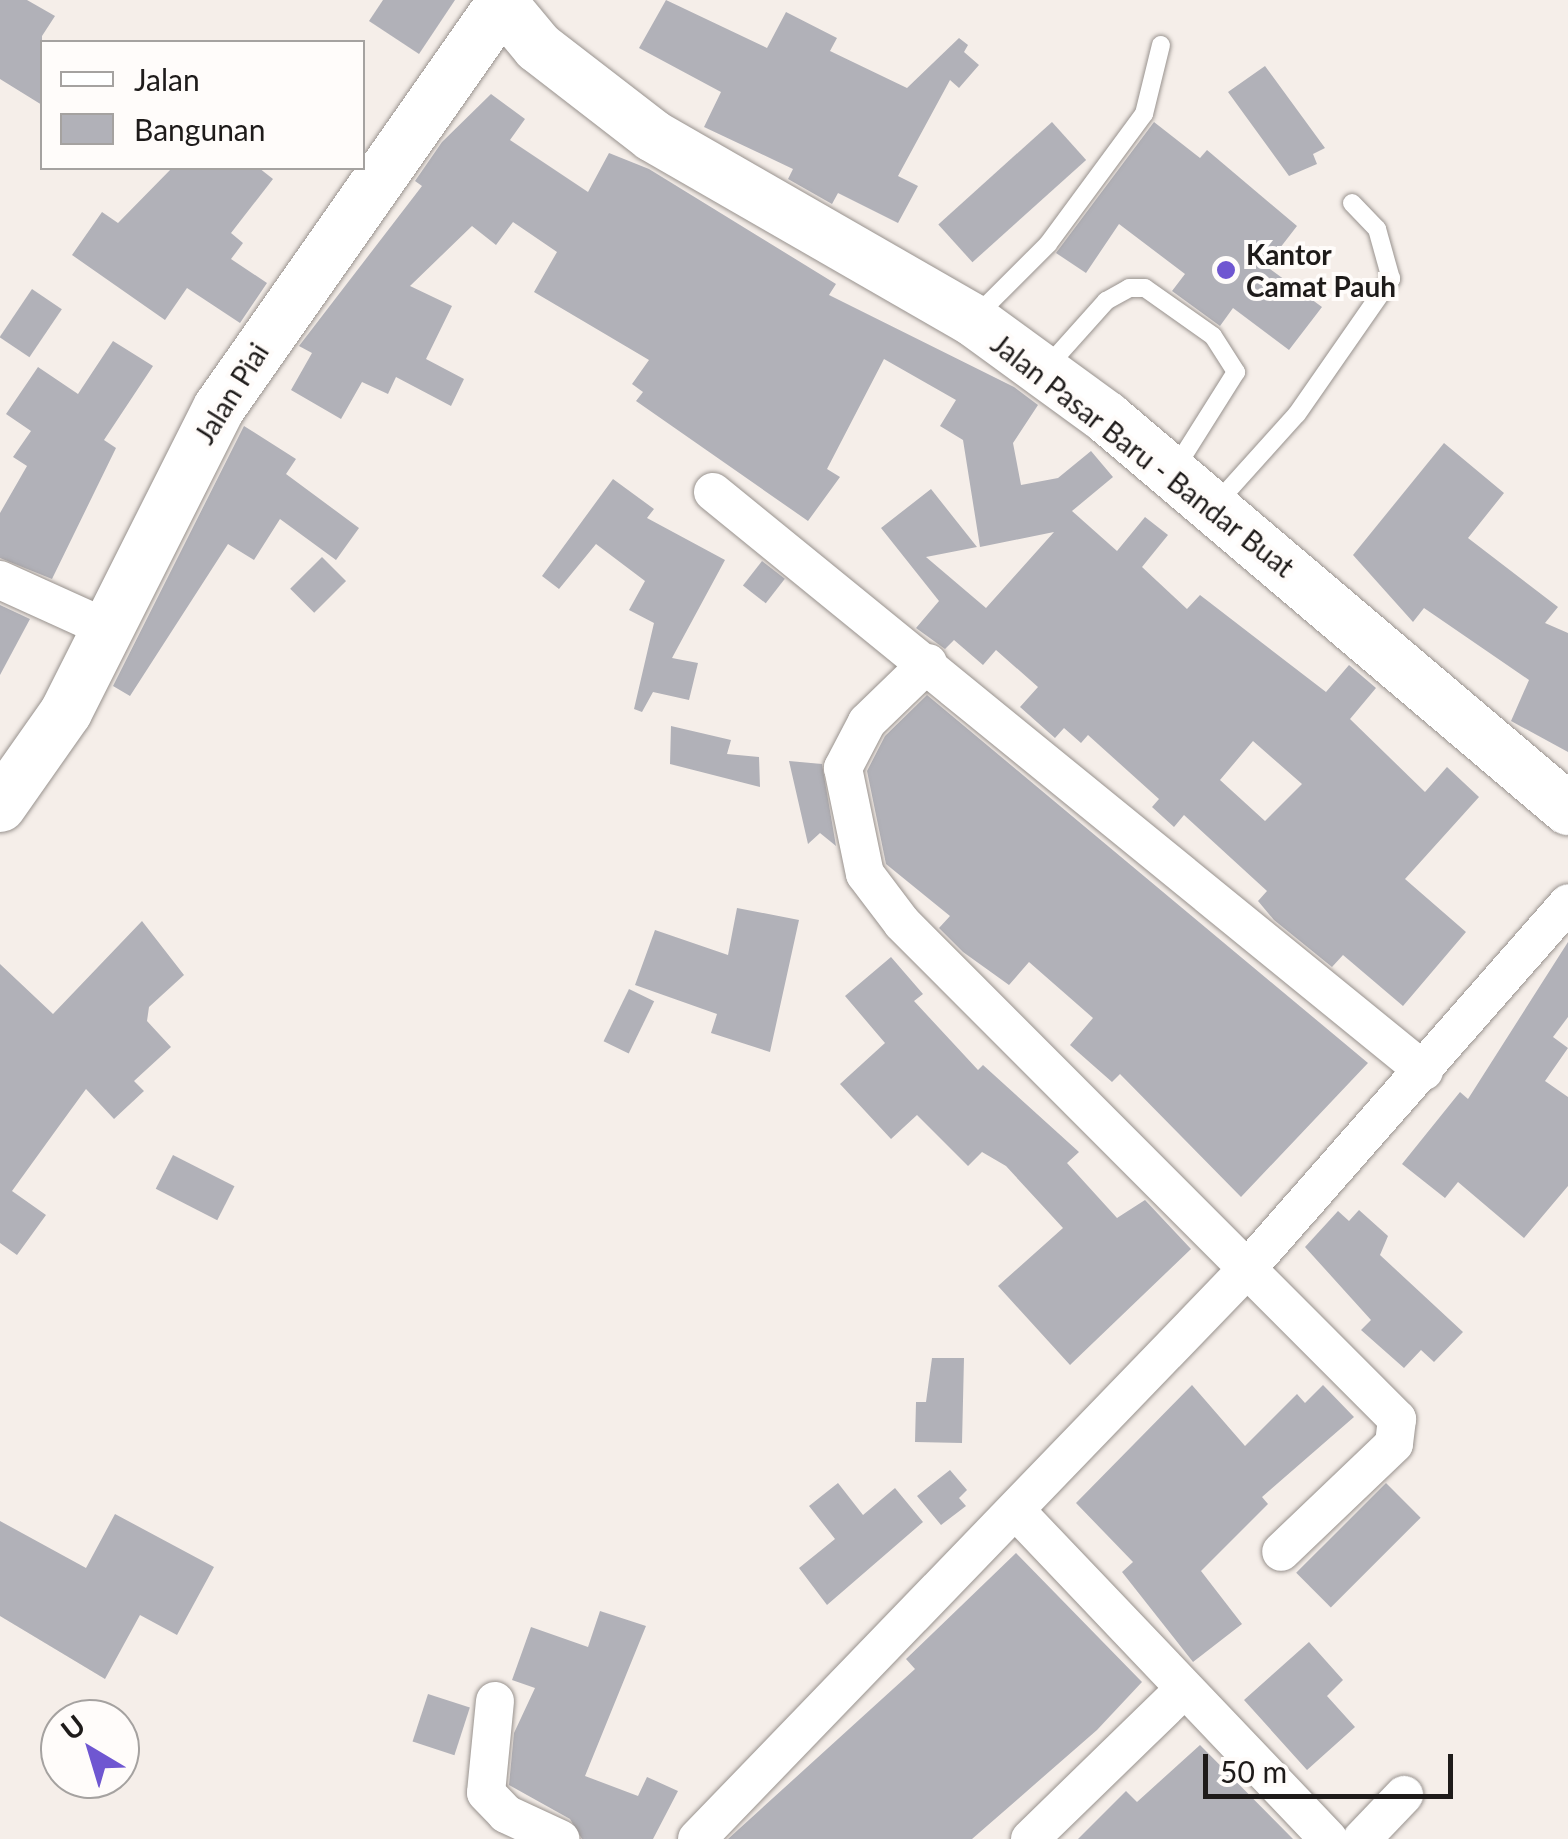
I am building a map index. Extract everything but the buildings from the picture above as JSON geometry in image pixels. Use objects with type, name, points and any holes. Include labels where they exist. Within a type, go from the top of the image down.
[{"type":"street","name":"Jalan Pasar Baru - Bandar Buat","points":[[500,2],[564,69],[653,136],[972,320],[1044,372],[1215,506],[1568,809]]},
{"type":"street","name":"Jalan Piai","points":[[0,806],[66,712],[228,395],[500,2]]},
{"type":"street","points":[[713,492],[928,663],[1424,1071]]},
{"type":"street","points":[[0,580],[108,628]]},
{"type":"street","points":[[928,663],[867,722],[846,757],[843,804],[865,874],[902,923],[1400,1430],[1281,1552]]},
{"type":"street","points":[[697,1839],[946,1572],[1018,1513],[1246,1270],[1568,902]]},
{"type":"street","points":[[1018,1513],[1328,1839]]},
{"type":"street","points":[[1030,1839],[1184,1689]]},
{"type":"street","points":[[495,1700],[486,1792],[506,1814],[560,1839]]},
{"type":"street","points":[[1362,1839],[1404,1795]]},
{"type":"lane","points":[[972,320],[1048,244],[1144,114],[1161,44]]},
{"type":"lane","points":[[1215,506],[1297,414],[1391,279],[1377,229],[1352,203]]},
{"type":"lane","points":[[1044,372],[1106,300],[1129,288],[1145,288],[1213,336],[1236,372],[1174,472]]},
{"type":"place","name":"Kantor Camat Pauh","points":[[1226,270]]}]
